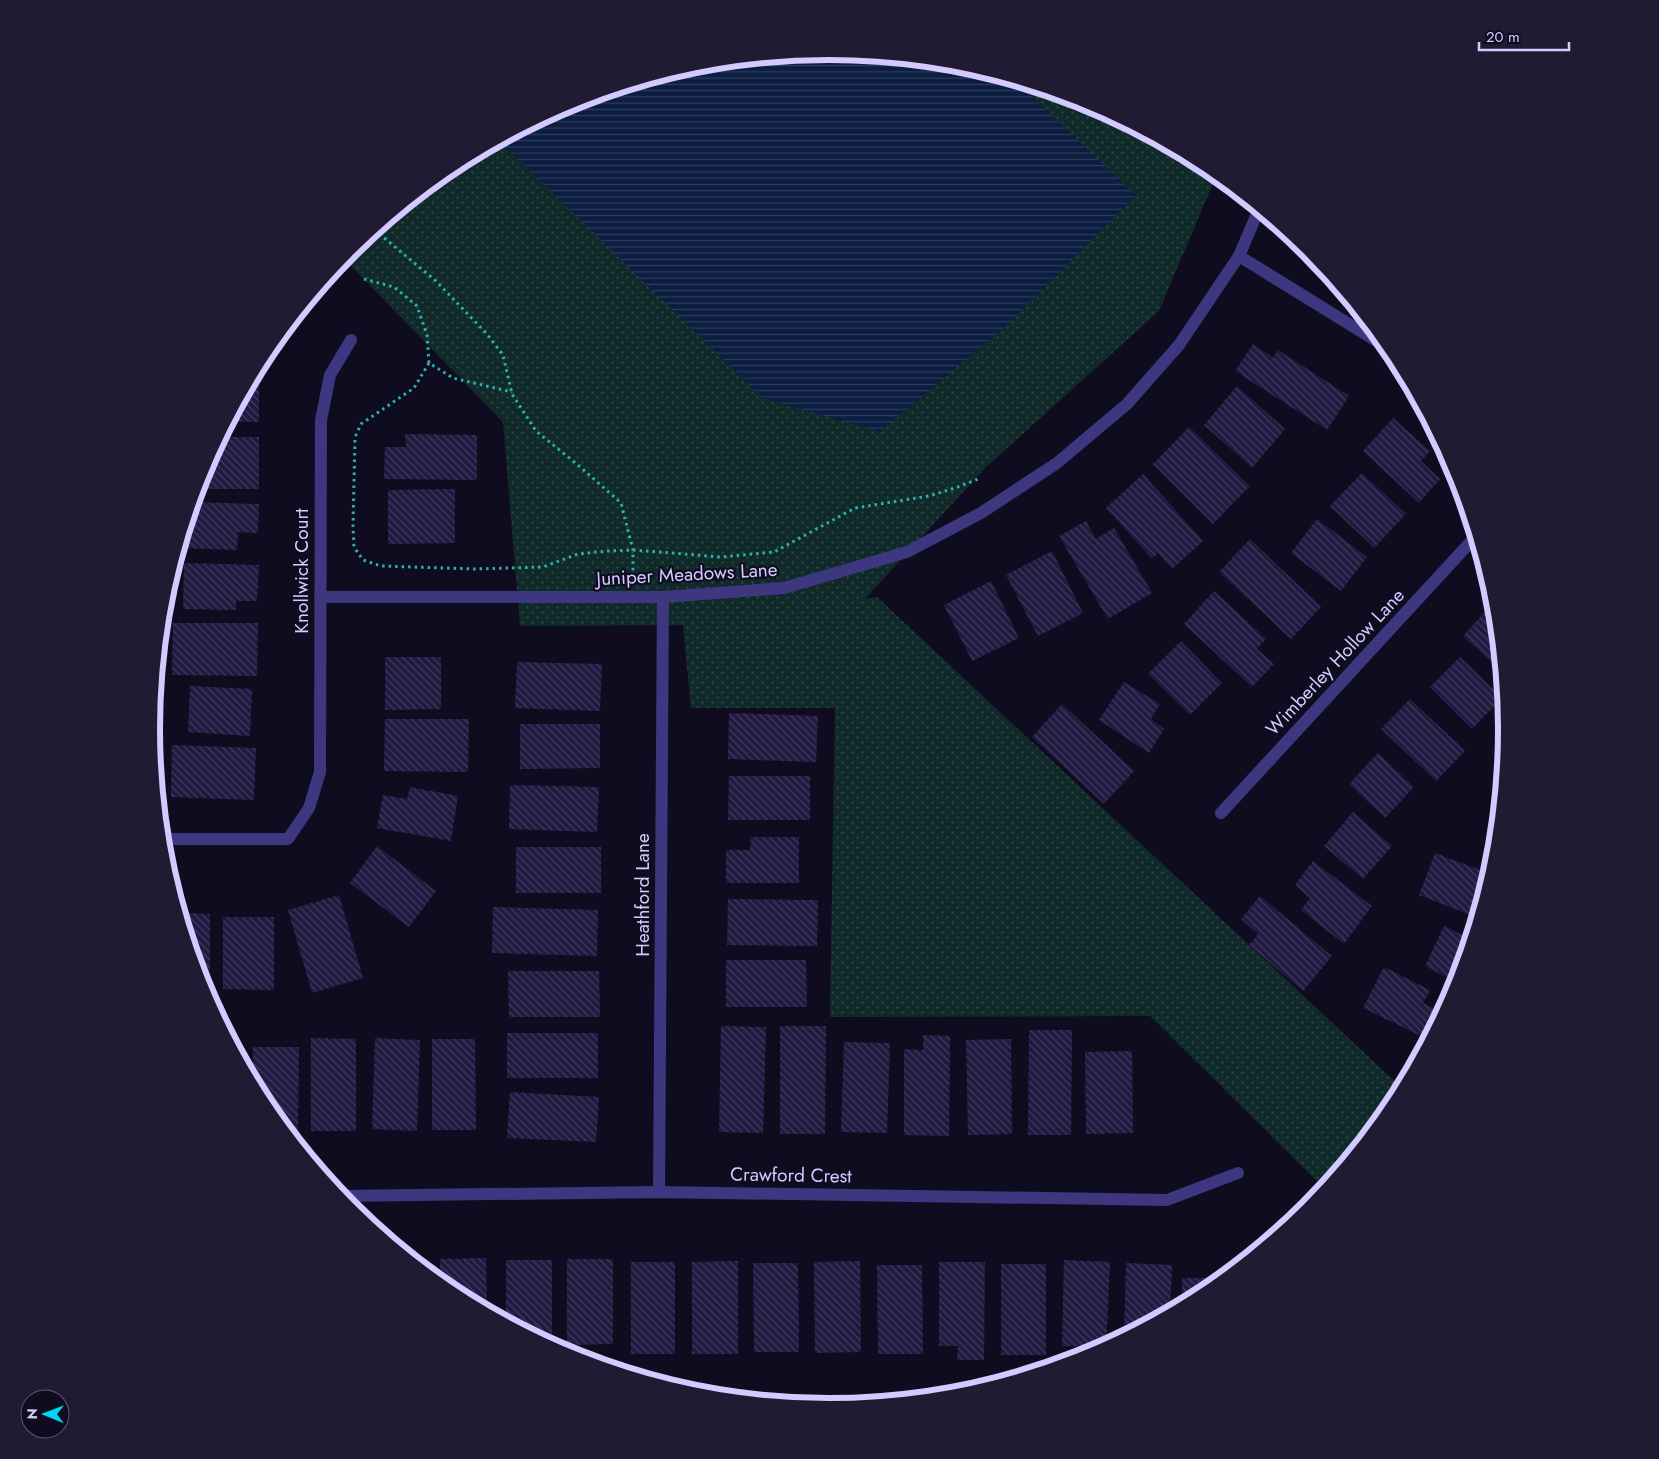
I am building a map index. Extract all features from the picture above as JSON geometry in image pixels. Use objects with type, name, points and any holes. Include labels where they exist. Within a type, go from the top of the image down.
[{"type":"street","name":"Juniper Meadows Lane","points":[[320,597],[663,598],[784,588],[907,552],[981,513],[1057,463],[1127,404],[1179,345],[1239,256],[1257,214]]},
{"type":"street","points":[[1239,256],[1372,339]]},
{"type":"street","name":"Knollwick Court","points":[[170,839],[288,839],[309,808],[320,772],[320,420],[330,375],[351,340]]},
{"type":"street","name":"Wimberley Hollow Lane","points":[[1221,813],[1471,541]]},
{"type":"street","name":"Heathford Lane","points":[[659,1192],[663,598]]},
{"type":"street","name":"Crawford Crest","points":[[349,1196],[659,1192],[1167,1200],[1238,1173]]},
{"type":"path","points":[[380,233],[436,281],[487,334],[503,355],[512,393],[536,432],[578,465],[620,503],[633,550],[633,597]]},
{"type":"path","points":[[364,279],[394,288],[416,306],[427,335],[429,363],[414,388],[362,424],[355,438],[354,547],[363,560],[382,566],[475,569],[533,568],[543,567],[578,554],[633,550],[720,557],[774,552],[855,508],[929,496],[981,478]]},
{"type":"path","points":[[429,363],[453,378],[512,393]]},
{"type":"green space","points":[[786,61],[873,61],[917,66],[1003,83],[1086,111],[1126,129],[1164,150],[1214,182],[1159,311],[986,467],[865,599],[877,597],[1397,1083],[1361,1137],[1333,1171],[1320,1184],[1150,1016],[830,1017],[835,708],[691,708],[683,625],[520,626],[503,422],[349,264],[388,226],[422,198],[458,173],[533,129],[573,111],[614,96],[656,83],[699,73]]},
{"type":"water","points":[[786,61],[873,61],[960,73],[1025,90],[1136,195],[1005,327],[880,432],[763,398],[503,145],[533,129],[573,111],[656,83],[699,73]]},
{"type":"building","points":[[1253,344],[1273,358],[1278,350],[1349,396],[1327,430],[1235,371]]},
{"type":"building","points":[[259,381],[259,422],[236,421]]},
{"type":"building","points":[[1237,386],[1285,429],[1252,468],[1204,425]]},
{"type":"building","points":[[1393,418],[1430,451],[1421,461],[1440,479],[1419,503],[1363,451]]},
{"type":"building","points":[[1189,427],[1250,486],[1213,524],[1153,464]]},
{"type":"building","points":[[405,434],[477,435],[477,480],[384,479],[385,447],[406,447]]},
{"type":"building","points":[[227,437],[259,437],[259,489],[205,489]]},
{"type":"building","points":[[1362,473],[1406,514],[1374,548],[1330,506]]},
{"type":"building","points":[[1143,474],[1203,541],[1172,569],[1158,553],[1152,559],[1106,508]]},
{"type":"building","points":[[455,489],[455,543],[388,544],[388,490]]},
{"type":"building","points":[[200,502],[259,504],[258,533],[238,532],[237,550],[185,548]]},
{"type":"building","points":[[1317,519],[1367,557],[1341,591],[1291,553]]},
{"type":"building","points":[[1086,521],[1096,539],[1114,528],[1152,593],[1108,619],[1059,536]]},
{"type":"building","points":[[1250,539],[1321,607],[1291,639],[1219,572]]},
{"type":"building","points":[[1052,551],[1083,613],[1038,636],[1006,575]]},
{"type":"building","points":[[184,563],[259,565],[257,601],[236,601],[236,610],[183,609]]},
{"type":"building","points":[[991,581],[1019,638],[972,661],[944,605]]},
{"type":"building","points":[[1214,591],[1266,639],[1257,649],[1274,664],[1252,687],[1184,624]]},
{"type":"building","points":[[1488,609],[1496,666],[1463,636]]},
{"type":"building","points":[[173,623],[258,623],[257,676],[172,675]]},
{"type":"building","points":[[1181,641],[1222,683],[1190,715],[1148,674]]},
{"type":"building","points":[[385,657],[441,657],[441,709],[385,710]]},
{"type":"building","points":[[1460,657],[1498,694],[1498,702],[1472,729],[1430,687]]},
{"type":"building","points":[[517,662],[602,664],[600,711],[515,708]]},
{"type":"building","points":[[1124,682],[1160,704],[1151,719],[1164,729],[1149,753],[1099,720]]},
{"type":"building","points":[[190,686],[252,689],[250,736],[188,732]]},
{"type":"building","points":[[1410,699],[1465,751],[1436,781],[1381,729]]},
{"type":"building","points":[[1062,704],[1134,771],[1104,804],[1032,737]]},
{"type":"building","points":[[729,713],[818,716],[816,762],[728,759]]},
{"type":"building","points":[[385,719],[469,719],[468,772],[384,771]]},
{"type":"building","points":[[520,724],[600,724],[600,768],[520,769]]},
{"type":"building","points":[[172,745],[256,748],[254,800],[171,797]]},
{"type":"building","points":[[1378,753],[1414,787],[1385,818],[1349,784]]},
{"type":"building","points":[[729,776],[810,776],[810,820],[728,820]]},
{"type":"building","points":[[510,785],[599,787],[597,832],[509,829]]},
{"type":"building","points":[[410,787],[458,796],[451,841],[377,828],[383,795],[407,799]]},
{"type":"building","points":[[1353,812],[1392,846],[1363,879],[1324,846]]},
{"type":"building","points":[[751,837],[799,837],[799,883],[726,883],[726,850],[750,850]]},
{"type":"building","points":[[377,846],[436,891],[409,927],[350,883]]},
{"type":"building","points":[[516,847],[601,847],[601,893],[516,893]]},
{"type":"building","points":[[1435,853],[1483,871],[1472,916],[1419,895]]},
{"type":"building","points":[[1313,861],[1372,906],[1344,944],[1301,910],[1310,898],[1295,885]]},
{"type":"building","points":[[339,895],[363,978],[312,993],[288,910]]},
{"type":"building","points":[[1260,896],[1332,956],[1303,991],[1249,945],[1258,934],[1241,919]]},
{"type":"building","points":[[728,899],[818,900],[817,946],[727,945]]},
{"type":"building","points":[[493,907],[598,910],[597,956],[492,953]]},
{"type":"building","points":[[186,913],[210,914],[210,983]]},
{"type":"building","points":[[223,917],[274,917],[274,990],[223,989]]},
{"type":"building","points":[[1444,926],[1466,936],[1451,979],[1425,966]]},
{"type":"building","points":[[726,960],[806,960],[807,1007],[726,1007]]},
{"type":"building","points":[[1384,967],[1430,990],[1423,1003],[1437,1010],[1424,1037],[1363,1008]]},
{"type":"building","points":[[508,971],[599,971],[600,1017],[509,1017]]},
{"type":"building","points":[[721,1026],[766,1027],[763,1133],[719,1132]]},
{"type":"building","points":[[780,1026],[826,1026],[825,1134],[780,1134]]},
{"type":"building","points":[[1029,1030],[1072,1030],[1071,1135],[1028,1135]]},
{"type":"building","points":[[507,1033],[598,1033],[598,1078],[507,1078]]},
{"type":"building","points":[[923,1035],[950,1036],[949,1136],[904,1135],[904,1049],[923,1050]]},
{"type":"building","points":[[311,1038],[356,1039],[356,1131],[311,1131]]},
{"type":"building","points":[[375,1038],[420,1040],[417,1131],[372,1129]]},
{"type":"building","points":[[432,1039],[475,1039],[476,1130],[432,1130]]},
{"type":"building","points":[[1011,1039],[1012,1134],[968,1135],[966,1040]]},
{"type":"building","points":[[844,1042],[890,1043],[887,1133],[841,1132]]},
{"type":"building","points":[[253,1047],[299,1047],[298,1131],[294,1131],[253,1069]]},
{"type":"building","points":[[1132,1051],[1133,1133],[1086,1134],[1085,1052]]},
{"type":"building","points":[[510,1092],[599,1097],[596,1142],[507,1138]]},
{"type":"building","points":[[486,1258],[487,1304],[440,1274],[440,1259]]},
{"type":"building","points":[[420,1259],[427,1259],[427,1265]]},
{"type":"building","points":[[567,1259],[613,1259],[613,1344],[567,1345]]},
{"type":"building","points":[[506,1260],[552,1260],[552,1339],[506,1315]]},
{"type":"building","points":[[1064,1260],[1110,1262],[1106,1339],[1089,1347],[1062,1346]]},
{"type":"building","points":[[738,1261],[738,1354],[692,1354],[692,1262]]},
{"type":"building","points":[[860,1261],[861,1352],[815,1353],[814,1262]]},
{"type":"building","points":[[631,1262],[675,1262],[675,1354],[631,1354]]},
{"type":"building","points":[[939,1262],[985,1262],[984,1360],[957,1360],[958,1346],[939,1346]]},
{"type":"building","points":[[753,1263],[798,1263],[799,1352],[754,1352]]},
{"type":"building","points":[[1126,1263],[1172,1265],[1170,1305],[1124,1331]]},
{"type":"building","points":[[1001,1264],[1046,1264],[1046,1355],[1001,1355]]},
{"type":"building","points":[[877,1265],[922,1265],[923,1354],[878,1354]]},
{"type":"building","points":[[1182,1278],[1213,1278],[1201,1286],[1182,1298]]}]
